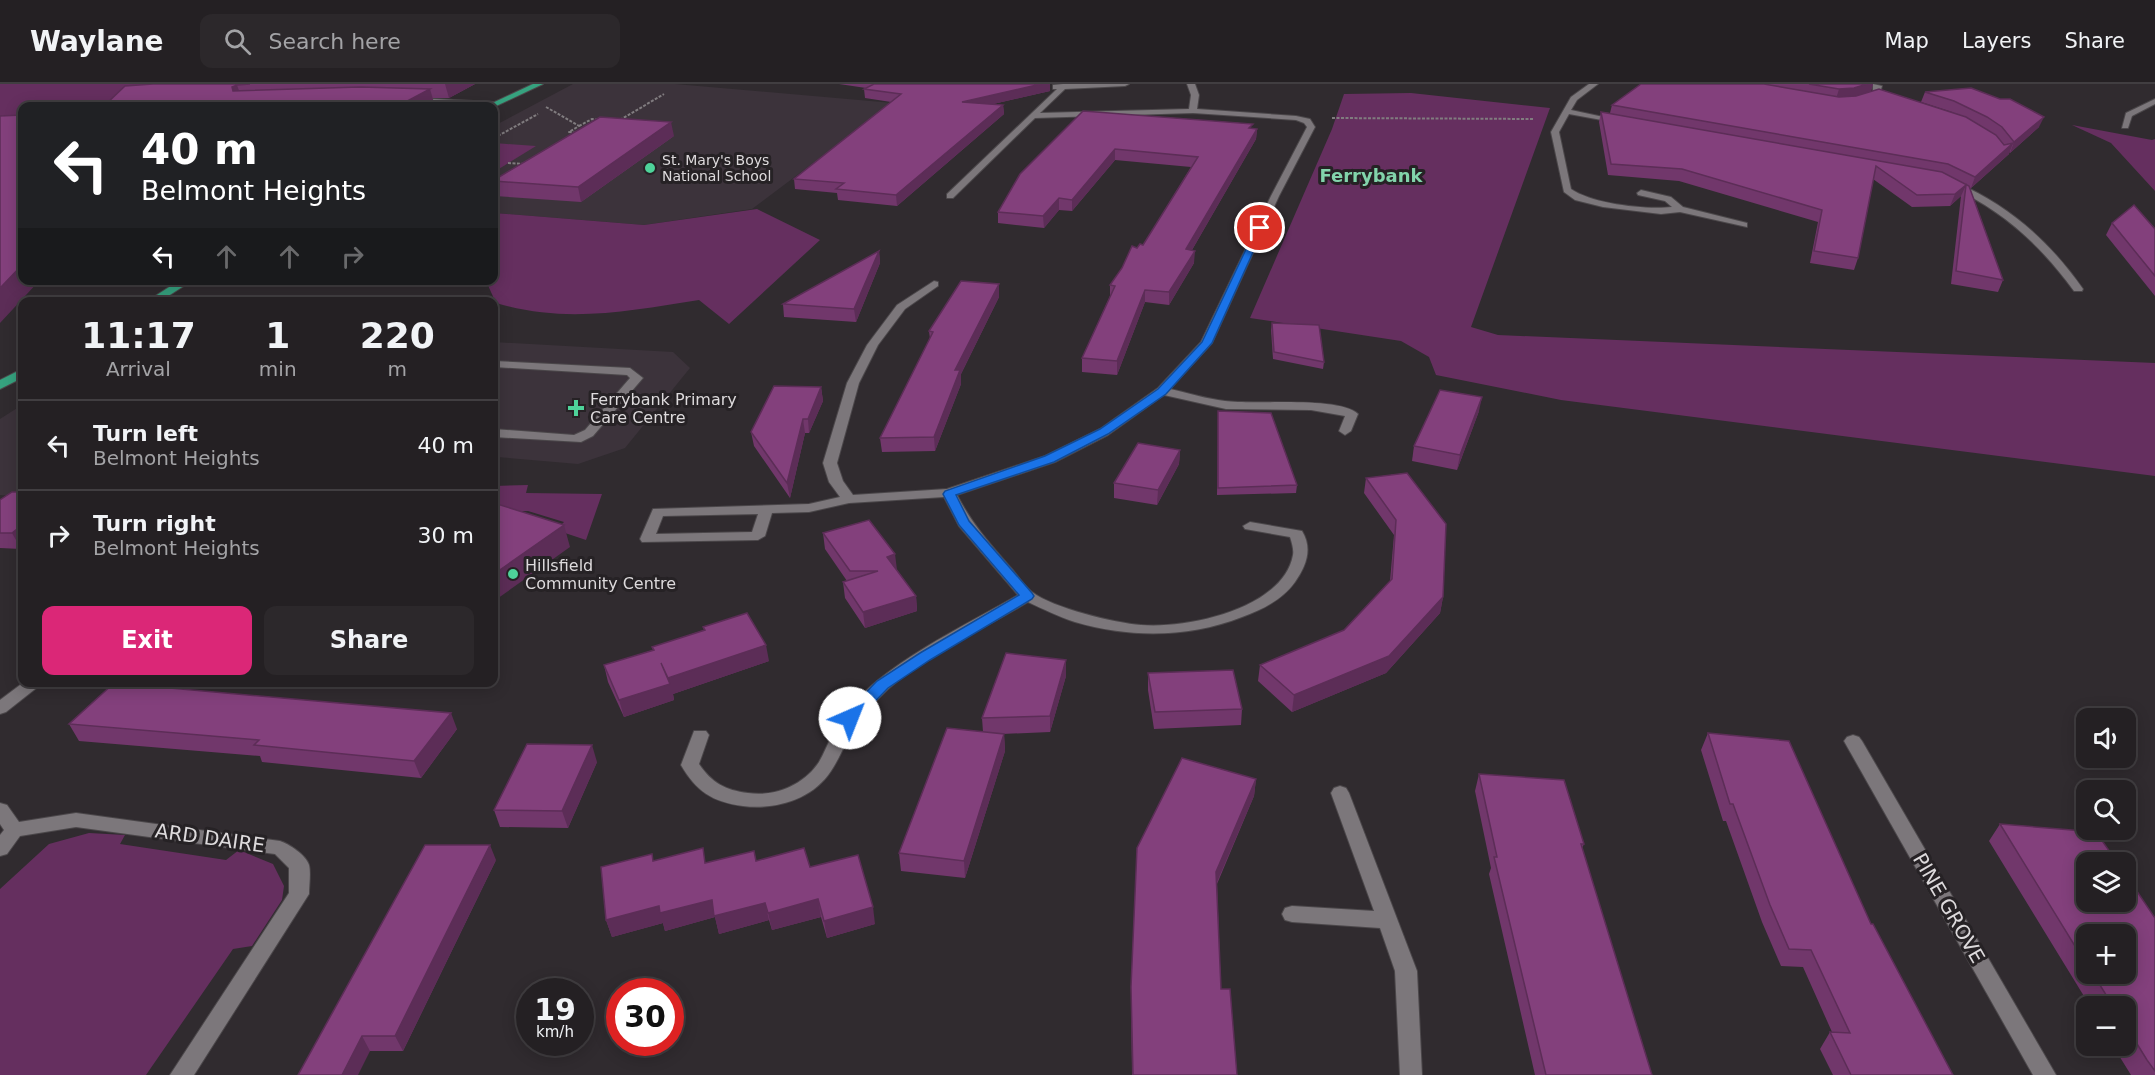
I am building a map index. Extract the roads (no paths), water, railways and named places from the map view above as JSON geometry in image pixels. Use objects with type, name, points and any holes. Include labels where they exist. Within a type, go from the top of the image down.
[{"type":"main road","points":[[498,103],[539,84]]},
{"type":"main road","points":[[159,297],[180,285]]},
{"type":"main road","points":[[0,385],[18,375]]},
{"type":"street","points":[[1044,87],[1125,84]]},
{"type":"street","points":[[1191,84],[1195,95],[1192,111]]},
{"type":"street","points":[[1594,84],[1574,99],[1555,132],[1567,190],[1578,198],[1603,204],[1661,211],[1680,209],[1744,225]]},
{"type":"street","points":[[1875,94],[1877,84]]},
{"type":"street","points":[[950,196],[1064,87]]},
{"type":"street","points":[[1852,102],[1875,94],[1885,97]]},
{"type":"street","points":[[401,100],[448,102]]},
{"type":"street","points":[[2125,126],[2129,115],[2155,101]]},
{"type":"street","points":[[766,509],[758,536],[647,539],[658,512],[766,509],[809,508],[849,499],[949,494],[1050,459],[1104,432],[1162,391],[1206,343],[1275,196],[1311,127],[1307,121],[1256,114],[1192,111],[1033,116]]},
{"type":"street","points":[[1568,111],[1626,122]]},
{"type":"street","points":[[1948,182],[1964,188],[2013,219],[2065,269],[2078,288]]},
{"type":"street","points":[[1641,193],[1668,199],[1680,209]]},
{"type":"street","points":[[849,499],[836,482],[830,463],[853,383],[873,345],[901,308],[934,284]]},
{"type":"street","points":[[498,364],[630,372],[637,378],[589,433],[576,439],[498,434]]},
{"type":"street","points":[[1162,391],[1226,405],[1311,406],[1352,414],[1345,431]]},
{"type":"street","points":[[949,494],[964,523],[1027,596],[1078,618],[1142,630],[1181,628],[1218,621],[1253,608],[1282,589],[1301,553],[1297,534],[1250,526]]},
{"type":"street","points":[[700,735],[690,765],[704,785],[732,798],[762,802],[792,794],[812,782],[824,768],[850,718],[883,685],[925,656],[1027,596]]},
{"type":"street","points":[[0,708],[29,687]]},
{"type":"street","name":"PINE GROVE","points":[[1853,741],[2045,1075]]},
{"type":"street","points":[[1340,793],[1406,972],[1411,1075]]},
{"type":"street","points":[[0,810],[14,830],[0,849]]},
{"type":"street","name":"ARD DAIRE","points":[[14,830],[76,820],[280,848],[299,865],[299,894],[181,1075]]},
{"type":"street","points":[[1292,914],[1386,920]]},
{"type":"place","name":"St. Mary's Boys National School","points":[[650,168]]},
{"type":"place","name":"Ferrybank Primary Care Centre","points":[[576,408]]},
{"type":"place","name":"Hillsfield Community Centre","points":[[513,574]]},
{"type":"district","name":"Ferrybank","points":[[1371,175]]}]
